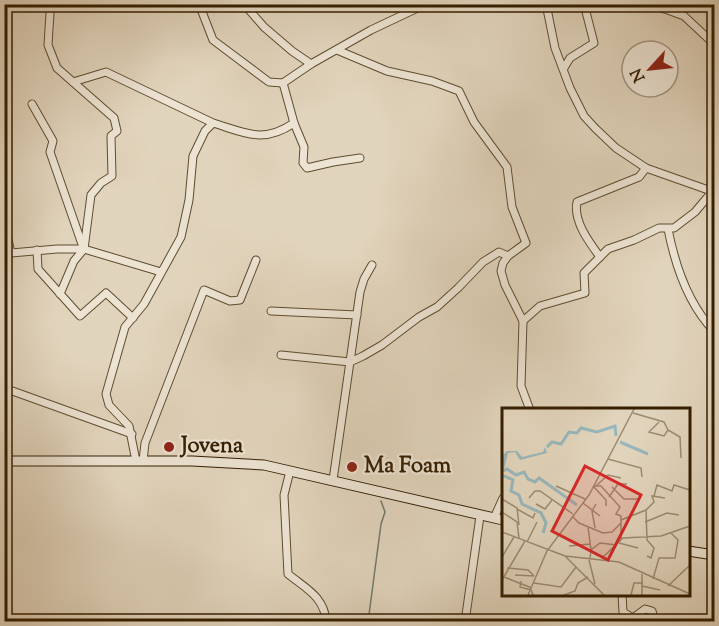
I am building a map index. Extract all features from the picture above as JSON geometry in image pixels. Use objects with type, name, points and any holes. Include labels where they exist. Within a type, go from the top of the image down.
[{"type":"main road","points":[[4,460],[234,462],[264,465],[499,519]]},
{"type":"main road","points":[[689,551],[714,555]]},
{"type":"street","points":[[199,4],[213,40],[269,82],[283,83],[311,64],[371,30],[426,4]]},
{"type":"street","points":[[244,4],[264,27],[291,51],[311,64]]},
{"type":"street","points":[[523,321],[540,306],[585,293],[584,273],[608,249],[634,240],[649,231],[674,228],[695,212],[713,193],[646,168],[616,148],[584,116],[555,48],[546,4]]},
{"type":"street","points":[[564,68],[570,58],[594,43],[584,4]]},
{"type":"street","points":[[644,4],[684,16],[714,44]]},
{"type":"street","points":[[50,13],[48,45],[57,68],[114,118],[117,131],[111,136],[112,176],[91,195],[84,249],[74,261],[60,294]]},
{"type":"street","points":[[337,50],[387,71],[432,81],[459,92],[474,122],[507,167],[512,207],[526,243],[508,256],[501,272],[523,321],[521,386],[529,408]]},
{"type":"street","points":[[73,82],[106,72],[213,123],[262,136],[281,132],[294,123]]},
{"type":"street","points":[[283,83],[294,123],[304,147],[303,163],[307,168],[360,158]]},
{"type":"street","points":[[32,104],[53,141],[50,152],[52,161],[84,249]]},
{"type":"street","points":[[139,461],[129,426],[109,405],[106,394],[125,327],[144,304],[181,237],[189,200],[193,156],[205,131],[213,123]]},
{"type":"street","points":[[600,256],[581,226],[576,208],[577,202],[639,177],[646,168]]},
{"type":"street","points":[[4,222],[11,253],[84,249],[161,272]]},
{"type":"street","points":[[668,229],[685,287],[697,309],[714,331]]},
{"type":"street","points":[[37,250],[38,269],[80,316],[106,293],[133,318]]},
{"type":"street","points":[[281,355],[350,362],[382,345],[419,317],[437,307],[459,288],[483,262],[499,252],[508,256]]},
{"type":"street","points":[[139,461],[204,290],[230,301],[240,300],[256,260]]},
{"type":"street","points":[[333,480],[360,292],[372,265]]},
{"type":"street","points":[[271,312],[357,315]]},
{"type":"street","points":[[4,388],[132,434]]},
{"type":"street","points":[[290,471],[284,495],[288,574],[315,596],[325,609],[326,621]]},
{"type":"street","points":[[499,519],[502,503]]},
{"type":"street","points":[[465,621],[480,516]]},
{"type":"street","points":[[622,596],[623,612],[633,618],[645,609],[652,611],[655,621]]},
{"type":"waterway","points":[[368,622],[381,524],[385,512],[381,501]]},
{"type":"place","name":"Jovena","points":[[169,447]]},
{"type":"place","name":"Ma Foam","points":[[352,467]]}]
